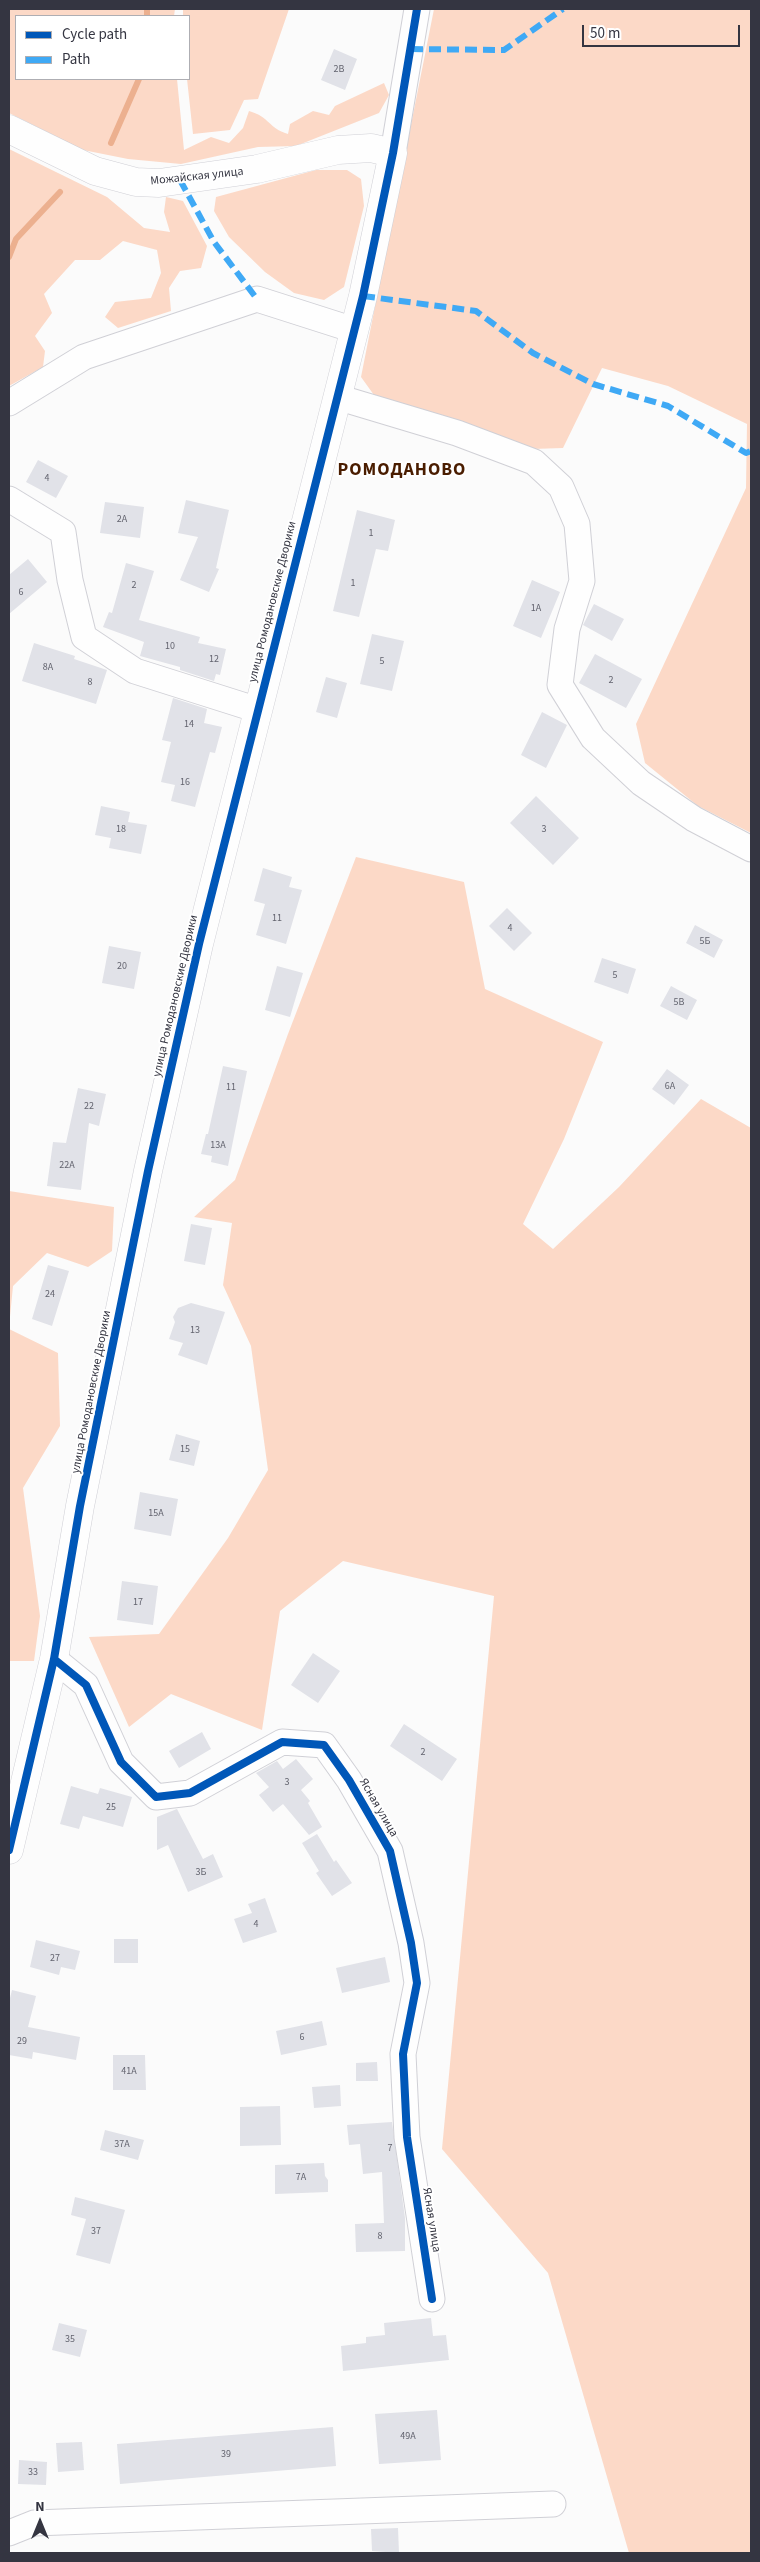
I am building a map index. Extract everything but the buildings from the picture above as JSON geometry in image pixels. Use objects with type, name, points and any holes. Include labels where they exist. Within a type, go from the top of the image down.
[{"type":"street","points":[[393,153],[417,9]]},
{"type":"street","name":"Можайская улица","points":[[9,129],[95,171],[136,182],[159,183],[257,169],[338,150],[371,148],[393,153]]},
{"type":"street","name":"улица Ромодановские Дворики","points":[[9,1850],[54,1659],[80,1506],[150,1161],[199,944],[363,296],[393,153]]},
{"type":"street","points":[[9,402],[84,356],[257,299],[354,330]]},
{"type":"street","points":[[337,397],[457,433],[534,462],[561,487],[577,524],[582,581],[567,629],[560,685],[593,738],[641,783],[694,819],[751,850]]},
{"type":"street","points":[[9,499],[62,532],[70,580],[84,637],[135,671],[258,710]]},
{"type":"street","name":"Ясная улица","points":[[54,1659],[86,1684],[121,1762],[156,1797],[190,1793],[282,1742],[324,1745],[349,1780],[390,1851],[412,1951],[417,1983],[403,2054],[407,2136],[432,2299]]},
{"type":"street","points":[[9,2532],[34,2523],[553,2504]]},
{"type":"shaded area","points":[[9,9],[175,9],[174,15],[15,15],[15,80],[177,80],[184,150],[211,137],[229,143],[243,128],[249,111],[261,116],[281,132],[288,134],[290,124],[313,111],[329,115],[335,106],[384,83],[389,95],[379,113],[296,146],[258,147],[181,164],[128,159],[83,150],[9,113]]},
{"type":"shaded area","points":[[183,9],[289,9],[258,99],[244,100],[230,130],[193,134],[187,80],[190,80],[190,15],[183,15]]},
{"type":"shaded area","points":[[434,9],[751,9],[751,833],[698,806],[645,763],[636,724],[746,488],[747,424],[668,386],[602,368],[563,448],[532,449],[379,402],[361,377]]},
{"type":"shaded area","points":[[9,149],[107,197],[144,228],[170,232],[164,212],[166,197],[183,201],[207,246],[201,268],[180,271],[169,288],[171,311],[118,328],[105,317],[115,302],[151,298],[161,273],[157,250],[123,241],[100,260],[75,260],[44,294],[52,313],[35,336],[45,351],[43,367],[9,386]]},
{"type":"shaded area","points":[[316,170],[347,170],[361,179],[364,206],[344,287],[324,300],[294,293],[265,272],[229,237],[214,211],[216,197]]},
{"type":"shaded area","points":[[356,857],[464,882],[485,989],[603,1042],[564,1139],[523,1224],[553,1249],[619,1187],[701,1099],[751,1128],[751,2553],[629,2553],[548,2273],[442,2149],[494,1596],[343,1561],[280,1611],[262,1730],[171,1694],[129,1727],[89,1637],[159,1634],[228,1538],[268,1470],[251,1346],[223,1285],[232,1223],[194,1217],[235,1180],[288,1034]]},
{"type":"shaded area","points":[[9,1191],[114,1207],[112,1251],[88,1267],[47,1253],[13,1286],[9,1327]]},
{"type":"shaded area","points":[[9,1329],[58,1353],[60,1426],[23,1488],[40,1616],[34,1661],[9,1661]]},
{"type":"waterway","points":[[147,9],[147,15]]},
{"type":"waterway","points":[[111,143],[139,80]]},
{"type":"waterway","points":[[9,257],[16,239],[60,192]]},
{"type":"marked path","points":[[411,49],[504,50],[563,9]]},
{"type":"marked path","points":[[180,180],[214,242],[257,299]]},
{"type":"marked path","points":[[363,296],[476,311],[533,353],[593,384],[668,406],[746,453],[751,451]]},
{"type":"cycle path","points":[[9,1850],[54,1659],[80,1506],[148,1171],[199,944],[363,296],[393,153],[417,9]]},
{"type":"cycle path","points":[[54,1659],[86,1685],[121,1762],[156,1797],[190,1793],[282,1742],[324,1745],[349,1780],[390,1851],[411,1943],[417,1983],[403,2054],[407,2137],[432,2299]]},
{"type":"district","name":"РОМОДАНОВО","points":[[402,471]]}]
